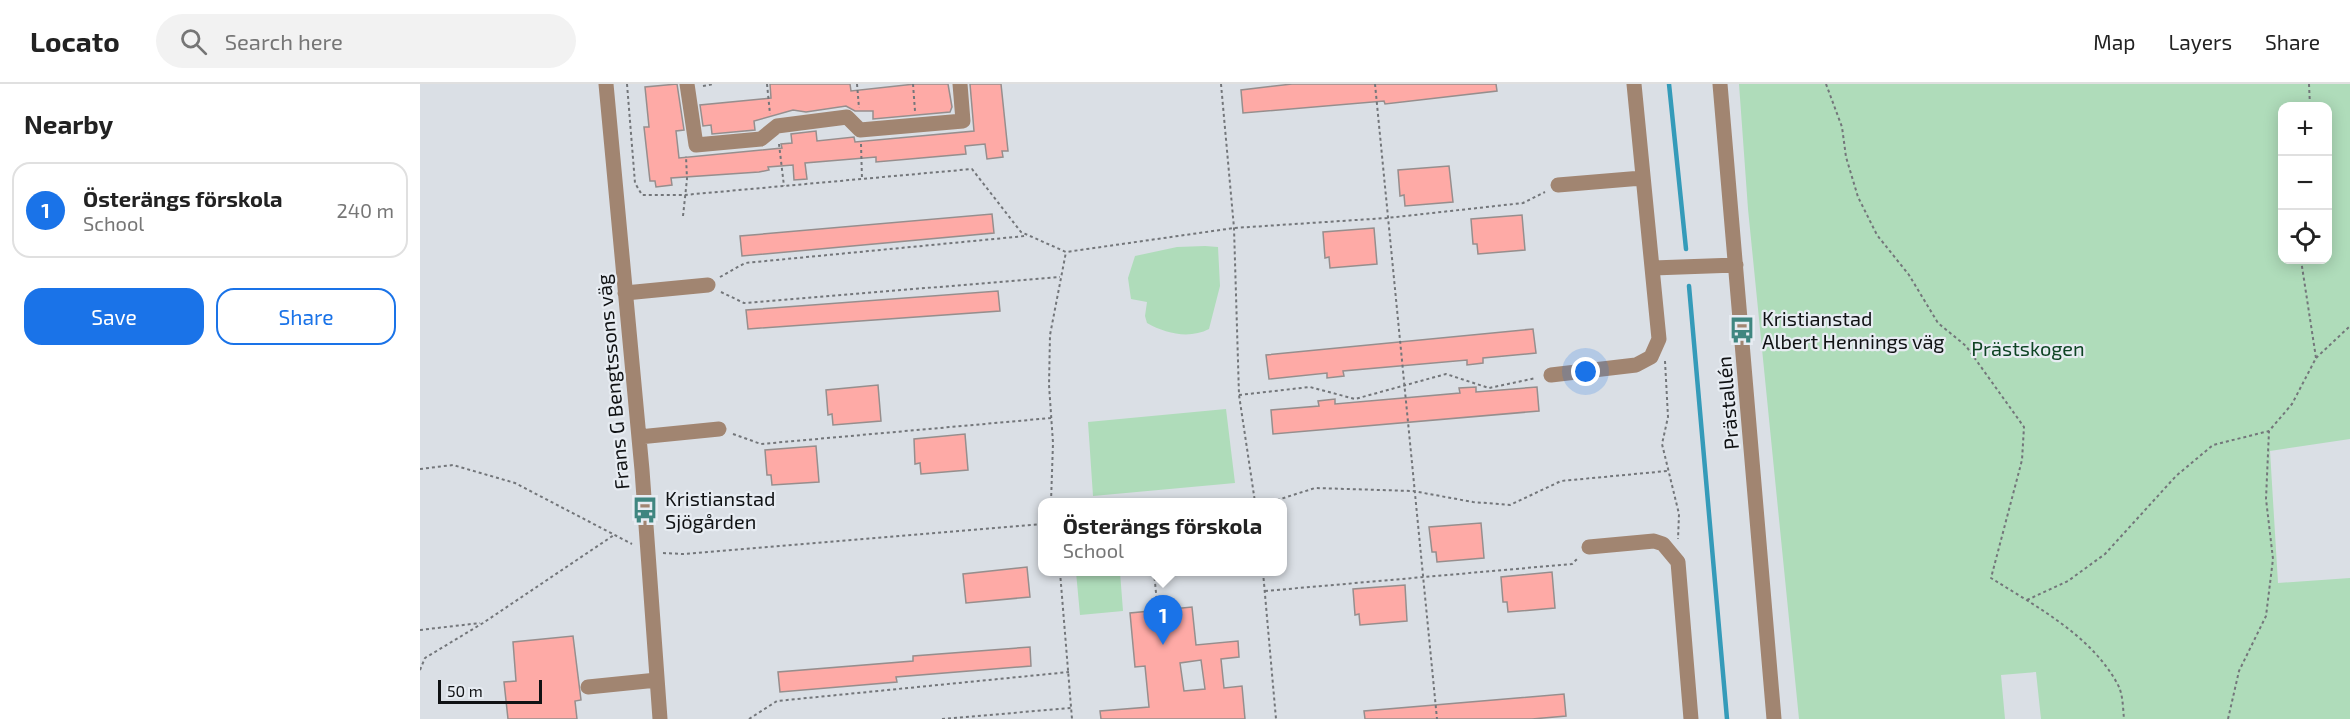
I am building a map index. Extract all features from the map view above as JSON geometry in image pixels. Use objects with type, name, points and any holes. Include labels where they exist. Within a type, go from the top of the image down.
[{"type":"street","name":"Frans G Bengtssons väg","points":[[606,84],[639,437],[660,719]]},
{"type":"street","points":[[687,84],[696,145],[761,139],[777,126],[847,117],[860,130],[963,121],[960,84]]},
{"type":"street","points":[[1551,375],[1636,365],[1651,357],[1659,339],[1634,84]]},
{"type":"street","name":"Prästallén","points":[[1720,84],[1774,719]]},
{"type":"street","points":[[1558,185],[1642,178]]},
{"type":"street","points":[[1653,268],[1736,265]]},
{"type":"street","points":[[625,293],[708,285]]},
{"type":"street","points":[[639,437],[719,429]]},
{"type":"street","points":[[1589,548],[1654,541],[1663,544],[1678,562],[1691,719]]},
{"type":"street","points":[[588,687],[656,678]]},
{"type":"path","points":[[627,84],[635,183],[642,195],[684,195],[972,169],[1021,232],[1065,252],[1234,228],[1387,218],[1523,203],[1558,185]]},
{"type":"path","points":[[913,84],[916,125]]},
{"type":"path","points":[[1221,84],[1234,228],[1239,395],[1254,498]]},
{"type":"path","points":[[1375,84],[1437,719]]},
{"type":"path","points":[[1826,84],[1842,127],[1846,157],[1858,198],[1877,235],[1909,275],[1938,323],[1966,346],[2024,426],[2022,460],[1991,578],[2050,615],[2098,655],[2120,689],[2124,719]]},
{"type":"path","points":[[2309,84],[2310,102]]},
{"type":"path","points":[[683,216],[687,179],[686,146],[696,145]]},
{"type":"path","points":[[708,285],[745,263],[1028,235]]},
{"type":"path","points":[[1052,498],[1050,335],[1065,252]]},
{"type":"path","points":[[2302,264],[2316,358]]},
{"type":"path","points":[[708,285],[744,303],[1060,277]]},
{"type":"path","points":[[2027,600],[2068,581],[2105,554],[2176,476],[2213,445],[2269,431],[2292,404],[2316,358],[2350,326]]},
{"type":"path","points":[[1659,339],[1665,355],[1668,417],[1662,444],[1679,514],[1678,562]]},
{"type":"path","points":[[1239,395],[1310,387],[1355,399],[1403,388],[1446,374],[1489,388],[1551,375]]},
{"type":"path","points":[[719,429],[761,444],[1052,418]]},
{"type":"path","points":[[2228,719],[2239,672],[2266,616],[2273,560],[2266,499],[2269,431]]},
{"type":"path","points":[[420,469],[453,465],[515,483],[648,552],[683,554],[1038,524]]},
{"type":"path","points":[[1284,498],[1315,488],[1413,491],[1473,502],[1510,505],[1561,481],[1667,471]]},
{"type":"path","points":[[420,670],[425,658],[483,623],[614,535]]},
{"type":"path","points":[[1265,591],[1422,579],[1572,564],[1589,548]]},
{"type":"path","points":[[1060,576],[1072,719]]},
{"type":"path","points":[[1154,576],[1157,603]]},
{"type":"path","points":[[1263,576],[1276,719]]},
{"type":"path","points":[[420,630],[483,623]]},
{"type":"path","points":[[749,719],[777,701],[1069,672]]},
{"type":"path","points":[[942,719],[1071,708]]},
{"type":"green space","name":"Prästskogen","points":[[1739,84],[2350,84],[2350,439],[2270,451],[2278,583],[2350,578],[2350,719],[2041,719],[2036,672],[2001,675],[2005,719],[1799,719],[1748,209]]},
{"type":"green space","points":[[1177,247],[1218,247],[1220,286],[1209,329],[1194,334],[1178,334],[1147,323],[1145,316],[1147,302],[1131,299],[1128,278],[1135,256]]},
{"type":"green space","points":[[1226,409],[1235,483],[1093,496],[1088,422]]},
{"type":"green space","points":[[1076,576],[1120,576],[1123,611],[1080,615]]},
{"type":"building","points":[[677,84],[684,130],[676,131],[679,158],[782,148],[781,144],[792,143],[791,134],[816,131],[817,141],[854,137],[855,142],[974,131],[970,84],[1001,84],[1008,151],[1002,151],[1003,157],[987,159],[985,144],[965,146],[966,154],[876,162],[876,157],[805,163],[807,179],[794,180],[793,165],[768,167],[769,170],[759,172],[671,178],[672,185],[656,187],[655,181],[650,181],[644,127],[649,127],[645,87]]},
{"type":"building","points":[[770,84],[850,84],[851,91],[915,84],[948,84],[952,107],[950,112],[873,119],[873,111],[855,111],[846,106],[806,112],[793,110],[754,121],[755,130],[712,134],[711,125],[703,126],[700,105],[771,98]]},
{"type":"building","points":[[1292,84],[1496,84],[1497,91],[1385,104],[1384,101],[1243,113],[1241,90]]},
{"type":"building","points":[[1449,166],[1453,202],[1405,206],[1404,195],[1400,196],[1398,170]]},
{"type":"building","points":[[992,214],[994,233],[742,256],[740,236]]},
{"type":"building","points":[[1522,215],[1525,250],[1478,254],[1477,244],[1473,244],[1471,219]]},
{"type":"building","points":[[1374,228],[1377,264],[1330,268],[1329,257],[1325,258],[1323,232]]},
{"type":"building","points":[[998,291],[1000,311],[748,329],[746,310]]},
{"type":"building","points":[[1533,329],[1536,353],[1483,358],[1483,363],[1467,365],[1467,360],[1343,371],[1344,376],[1327,378],[1327,373],[1269,379],[1266,355]]},
{"type":"building","points":[[878,385],[881,421],[833,425],[832,414],[828,415],[826,390]]},
{"type":"building","points":[[1476,387],[1476,392],[1537,387],[1539,411],[1273,434],[1271,410],[1319,406],[1318,401],[1335,399],[1335,404],[1460,393],[1459,388]]},
{"type":"building","points":[[965,434],[968,470],[921,474],[920,463],[915,464],[914,439]]},
{"type":"building","points":[[816,446],[819,482],[772,485],[771,475],[767,475],[765,450]]},
{"type":"building","points":[[1481,523],[1484,558],[1437,562],[1436,552],[1432,552],[1429,527]]},
{"type":"building","points":[[1027,567],[1030,597],[966,603],[963,574]]},
{"type":"building","points":[[1552,572],[1555,608],[1508,612],[1507,602],[1503,602],[1501,577]]},
{"type":"building","points":[[1405,585],[1407,621],[1360,625],[1359,614],[1355,615],[1353,589]]},
{"type":"building","points":[[1192,607],[1196,645],[1238,641],[1239,657],[1221,659],[1224,688],[1242,686],[1245,719],[1101,719],[1100,711],[1149,707],[1145,666],[1135,667],[1130,613]],"holes":[[[1201,660],[1205,689],[1184,691],[1180,663]]]},
{"type":"building","points":[[573,636],[581,700],[575,701],[577,719],[508,719],[504,682],[516,681],[513,642]]},
{"type":"building","points":[[1030,647],[1031,666],[896,677],[897,682],[780,692],[778,672],[913,661],[913,656]]},
{"type":"building","points":[[1564,694],[1566,716],[1532,719],[1365,719],[1364,711]]},
{"type":"waterway","points":[[1669,84],[1686,249]]},
{"type":"waterway","points":[[1689,286],[1727,719]]},
{"type":"place","name":"Kristianstad Albert Hennings väg","points":[[1742,330]]},
{"type":"place","name":"Kristianstad Sjögården","points":[[645,510]]},
{"type":"place","name":"Österängs förskola","points":[[1163,645]]}]
